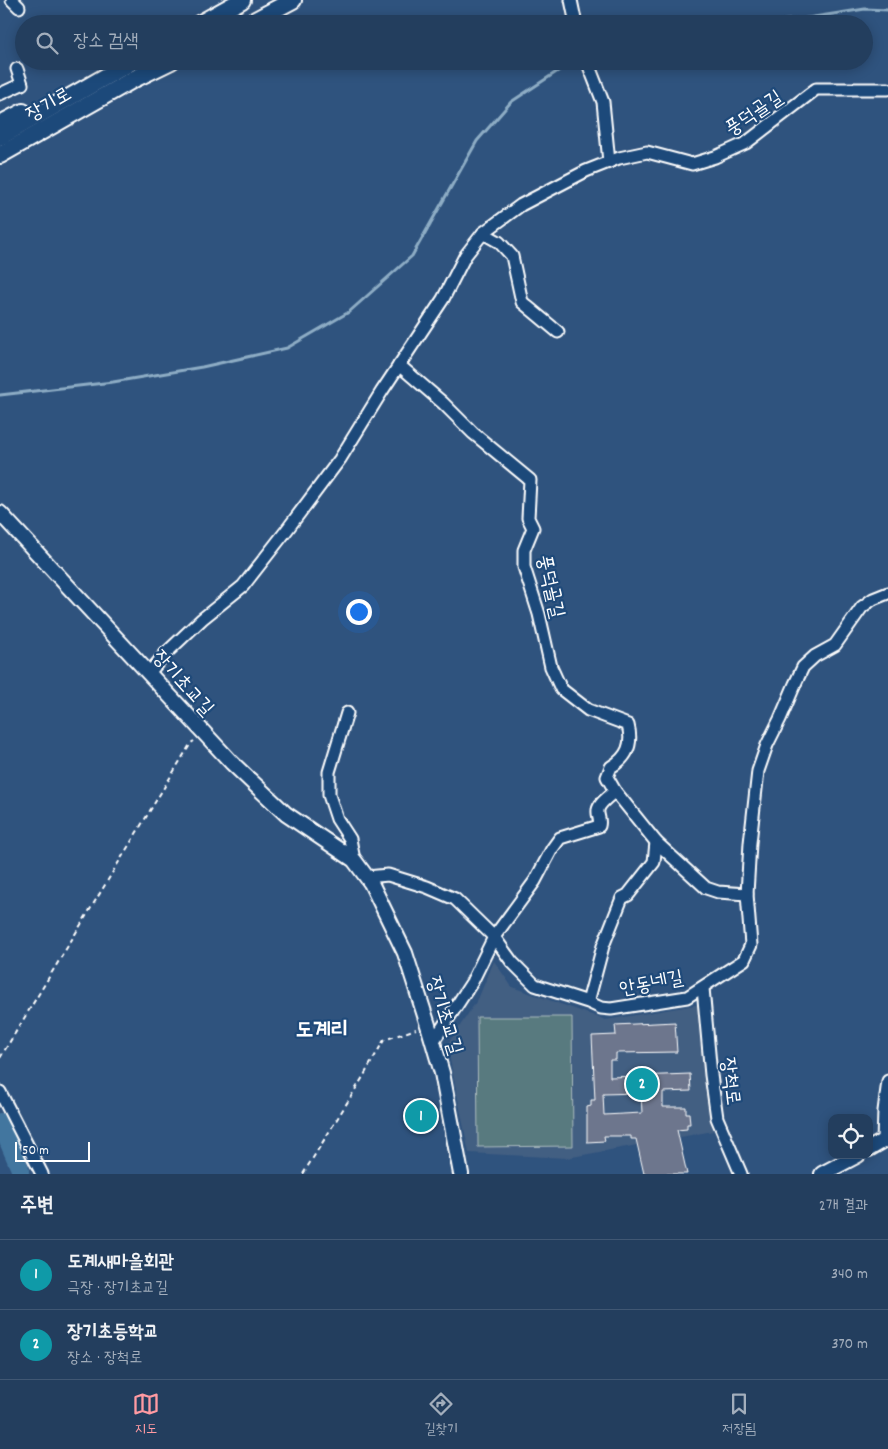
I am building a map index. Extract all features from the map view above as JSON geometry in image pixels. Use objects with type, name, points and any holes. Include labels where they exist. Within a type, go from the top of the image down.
[{"type":"highway","points":[[216,15],[242,0]]},
{"type":"highway","points":[[265,15],[293,0]]},
{"type":"highway","name":"장기로","points":[[0,137],[116,70]]},
{"type":"highway","name":"장기로","points":[[0,155],[153,70]]},
{"type":"highway","points":[[0,124],[96,81]]},
{"type":"highway","points":[[0,168],[88,105]]},
{"type":"main road","name":"장기초교길","points":[[0,513],[232,763],[279,807],[308,830],[354,860],[367,877],[405,953],[428,1024],[442,1073],[461,1174]]},
{"type":"main road","points":[[873,1147],[885,1140]]},
{"type":"main road","points":[[822,1174],[850,1159]]},
{"type":"street","points":[[571,0],[574,15]]},
{"type":"street","points":[[0,94],[22,84],[17,70]]},
{"type":"street","points":[[590,70],[603,102],[609,162]]},
{"type":"street","name":"풍덕골길","points":[[150,673],[165,654],[202,619],[243,586],[340,459],[443,299],[465,256],[483,233],[521,205],[586,171],[609,162],[647,152],[692,164],[715,157],[746,143],[816,89],[888,89]]},
{"type":"street","points":[[483,233],[499,242],[512,256],[522,302],[558,332]]},
{"type":"street","name":"풍덕골길","points":[[399,365],[443,402],[473,433],[530,480],[528,518],[533,528],[524,550],[524,567],[539,614],[551,668],[561,690],[588,710],[628,725],[631,736],[626,755],[620,762],[611,767],[607,777],[615,791]]},
{"type":"street","points":[[433,1042],[472,982],[494,937],[535,881],[552,849],[563,836],[599,826],[599,805],[615,791],[656,842],[706,888],[712,891],[747,894],[750,843],[758,771],[767,745],[795,684],[803,667],[815,656],[835,645],[862,607],[873,599],[888,593]]},
{"type":"street","name":"장기초교길","points":[[347,713],[329,772],[330,795],[337,818],[350,839],[354,860]]},
{"type":"street","name":"안동네길","points":[[588,1002],[603,946],[622,898],[628,895],[654,862],[656,842]]},
{"type":"street","points":[[367,877],[388,875],[427,887],[454,899],[494,937]]},
{"type":"street","name":"안동네길","points":[[494,937],[512,962],[535,985],[588,1002],[600,1008],[611,1009],[687,997],[744,960],[751,945],[747,894]]},
{"type":"street","name":"장척로","points":[[703,988],[717,1118],[741,1174]]},
{"type":"street","points":[[885,1140],[884,1111],[888,1081]]},
{"type":"street","points":[[0,1092],[42,1174]]},
{"type":"path","points":[[0,1058],[191,743],[204,733]]},
{"type":"path","points":[[303,1174],[384,1040],[428,1024]]},
{"type":"shaded area","points":[[494,961],[512,987],[606,1020],[701,1004],[713,1131],[567,1158],[469,1153],[447,1045],[478,999]]},
{"type":"green space","points":[[477,1017],[572,1017],[573,1146],[478,1147]]},
{"type":"building","points":[[675,1022],[677,1052],[616,1053],[616,1060],[610,1060],[610,1077],[690,1074],[691,1091],[663,1092],[663,1107],[686,1107],[686,1113],[689,1113],[690,1124],[687,1124],[687,1129],[677,1130],[687,1174],[644,1174],[636,1139],[631,1139],[631,1136],[604,1136],[605,1141],[587,1142],[587,1107],[591,1106],[591,1100],[595,1100],[592,1036],[616,1035],[615,1025]],"holes":[[[641,1093],[642,1113],[604,1115],[603,1094]]]},
{"type":"waterway","points":[[827,15],[865,9],[888,10]]},
{"type":"waterway","points":[[0,395],[113,382],[202,367],[287,348],[349,312],[412,256],[477,141],[511,102],[559,70]]},
{"type":"waterway","points":[[0,1122],[20,1169],[20,1174]]},
{"type":"place","name":"장기초등학교","points":[[642,1084]]},
{"type":"place","name":"도계새마을회관","points":[[421,1116]]},
{"type":"district","name":"도계리","points":[[322,1028]]}]
